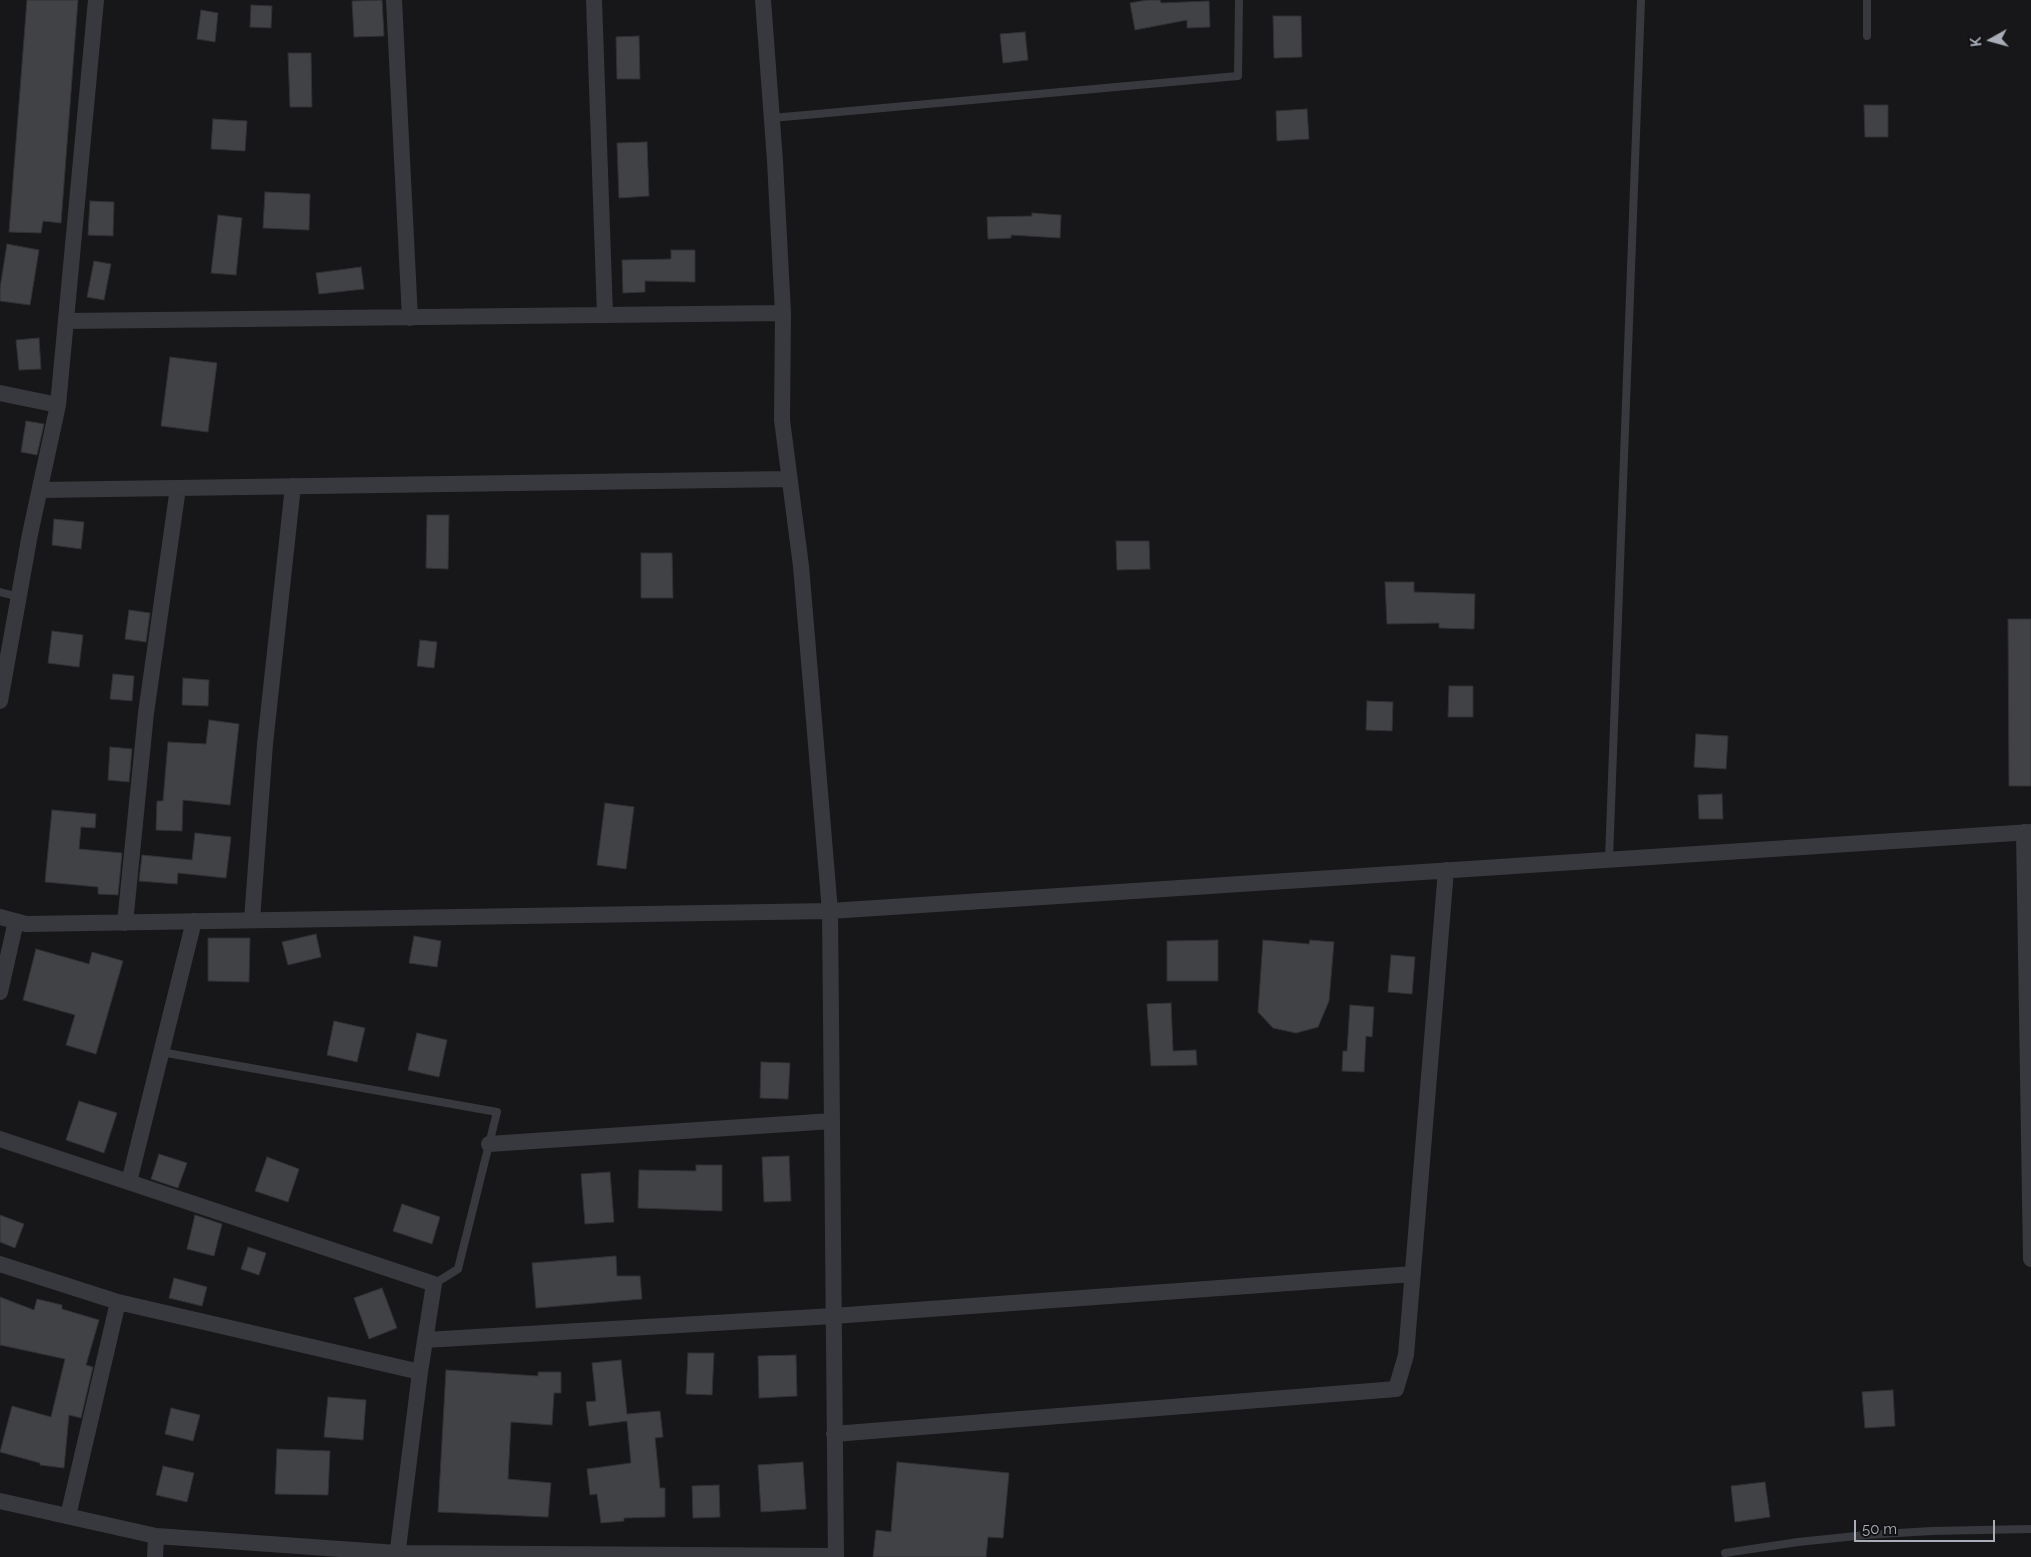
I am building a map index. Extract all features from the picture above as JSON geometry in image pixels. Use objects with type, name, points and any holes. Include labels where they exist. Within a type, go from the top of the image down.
[{"type":"street","points":[[0,701],[58,405],[96,0]]},
{"type":"street","points":[[394,0],[410,318]]},
{"type":"street","points":[[594,0],[605,315]]},
{"type":"street","points":[[0,1501],[156,1536],[397,1555],[836,1556],[830,911],[801,566],[782,420],[783,312],[763,0]]},
{"type":"street","points":[[66,321],[783,312]]},
{"type":"street","points":[[0,393],[58,405]]},
{"type":"street","points":[[40,490],[789,479]]},
{"type":"street","points":[[252,920],[265,744],[293,486]]},
{"type":"street","points":[[125,923],[146,713],[178,488]]},
{"type":"street","points":[[0,917],[26,924],[830,911],[2027,832],[2031,1259]]},
{"type":"street","points":[[834,1434],[1396,1389],[1406,1355],[1446,870]]},
{"type":"street","points":[[0,992],[16,921]]},
{"type":"street","points":[[129,1182],[194,921]]},
{"type":"street","points":[[489,1144],[832,1122]]},
{"type":"street","points":[[0,1139],[434,1284],[420,1372],[397,1555]]},
{"type":"street","points":[[0,1264],[118,1302],[420,1372]]},
{"type":"street","points":[[425,1340],[833,1316],[1413,1274]]},
{"type":"street","points":[[68,1516],[118,1302]]},
{"type":"street","points":[[155,1557],[156,1536]]},
{"type":"lane","points":[[772,118],[1238,76],[1239,0]]},
{"type":"lane","points":[[1609,860],[1641,0]]},
{"type":"lane","points":[[1867,0],[1867,36]]},
{"type":"lane","points":[[0,592],[19,597]]},
{"type":"lane","points":[[161,1052],[497,1112],[458,1269],[434,1284]]},
{"type":"lane","points":[[1725,1553],[1798,1542],[1866,1535],[1931,1531],[2031,1529]]},
{"type":"building","points":[[27,0],[78,0],[61,223],[43,221],[41,233],[9,232]]},
{"type":"building","points":[[382,0],[384,36],[354,37],[352,1]]},
{"type":"building","points":[[1160,0],[1161,3],[1209,1],[1210,27],[1187,28],[1187,20],[1135,30],[1130,3]]},
{"type":"building","points":[[251,5],[272,6],[271,28],[250,27]]},
{"type":"building","points":[[201,10],[218,13],[215,42],[197,39]]},
{"type":"building","points":[[1273,16],[1301,16],[1302,57],[1274,58]]},
{"type":"building","points":[[1025,32],[1028,60],[1003,63],[1000,34]]},
{"type":"building","points":[[639,36],[640,79],[617,79],[616,37]]},
{"type":"building","points":[[288,53],[311,53],[312,107],[290,107]]},
{"type":"building","points":[[1864,105],[1888,105],[1888,137],[1865,137]]},
{"type":"building","points":[[1307,109],[1309,139],[1277,141],[1276,111]]},
{"type":"building","points":[[213,119],[247,121],[245,151],[211,149]]},
{"type":"building","points":[[647,142],[649,196],[619,198],[617,143]]},
{"type":"building","points":[[265,192],[310,194],[309,230],[263,228]]},
{"type":"building","points":[[90,201],[114,202],[113,236],[88,235]]},
{"type":"building","points":[[1032,213],[1061,215],[1060,238],[1011,235],[1011,238],[988,239],[987,217],[1032,216]]},
{"type":"building","points":[[218,215],[242,218],[236,275],[211,273]]},
{"type":"building","points":[[7,244],[39,250],[30,305],[0,301],[0,288]]},
{"type":"building","points":[[671,250],[695,250],[695,282],[645,281],[645,292],[623,293],[622,260],[671,259]]},
{"type":"building","points":[[94,261],[111,264],[104,300],[87,297]]},
{"type":"building","points":[[361,267],[364,289],[319,294],[316,273]]},
{"type":"building","points":[[39,338],[41,369],[19,370],[16,340]]},
{"type":"building","points":[[170,357],[217,363],[208,432],[161,426]]},
{"type":"building","points":[[26,421],[44,424],[37,455],[21,452]]},
{"type":"building","points":[[427,515],[449,515],[448,569],[426,568]]},
{"type":"building","points":[[54,519],[84,522],[81,549],[52,545]]},
{"type":"building","points":[[1116,541],[1149,541],[1150,569],[1117,570]]},
{"type":"building","points":[[641,553],[672,553],[673,598],[641,598]]},
{"type":"building","points":[[1385,582],[1414,582],[1414,592],[1475,594],[1474,629],[1439,628],[1439,623],[1387,624]]},
{"type":"building","points":[[129,610],[150,613],[146,642],[125,639]]},
{"type":"building","points":[[2008,619],[2031,619],[2031,786],[2009,786]]},
{"type":"building","points":[[52,631],[83,635],[79,667],[48,663]]},
{"type":"building","points":[[420,640],[437,642],[434,668],[417,666]]},
{"type":"building","points":[[113,674],[134,676],[132,701],[110,699]]},
{"type":"building","points":[[183,678],[209,680],[208,706],[182,705]]},
{"type":"building","points":[[1449,686],[1473,686],[1473,717],[1448,717]]},
{"type":"building","points":[[1367,701],[1393,702],[1392,731],[1366,730]]},
{"type":"building","points":[[209,720],[239,724],[230,805],[183,800],[182,831],[156,830],[157,801],[163,801],[168,742],[206,744]]},
{"type":"building","points":[[1696,734],[1728,736],[1726,769],[1694,767]]},
{"type":"building","points":[[110,747],[132,749],[129,782],[108,780]]},
{"type":"building","points":[[1722,794],[1723,819],[1699,819],[1698,795]]},
{"type":"building","points":[[605,803],[634,807],[626,869],[597,865]]},
{"type":"building","points":[[52,810],[96,814],[95,828],[81,827],[79,849],[122,853],[118,895],[98,894],[98,887],[45,882]]},
{"type":"building","points":[[195,833],[231,837],[226,878],[178,873],[177,884],[139,881],[142,855],[192,860]]},
{"type":"building","points":[[316,934],[321,957],[288,965],[282,942]]},
{"type":"building","points":[[414,936],[441,941],[437,967],[409,963]]},
{"type":"building","points":[[208,938],[250,938],[249,982],[208,981]]},
{"type":"building","points":[[1218,940],[1218,981],[1167,981],[1167,941]]},
{"type":"building","points":[[1263,940],[1309,944],[1310,940],[1334,942],[1329,1001],[1318,1027],[1296,1033],[1273,1028],[1258,1012]]},
{"type":"building","points":[[36,949],[89,964],[92,952],[123,961],[96,1054],[66,1045],[75,1015],[23,1000]]},
{"type":"building","points":[[1391,955],[1415,957],[1412,994],[1388,992]]},
{"type":"building","points":[[1171,1003],[1173,1051],[1196,1050],[1197,1065],[1151,1066],[1147,1004]]},
{"type":"building","points":[[1350,1005],[1374,1007],[1372,1037],[1366,1036],[1364,1072],[1342,1071],[1343,1051],[1347,1051]]},
{"type":"building","points":[[334,1021],[365,1028],[357,1062],[327,1055]]},
{"type":"building","points":[[417,1033],[447,1040],[439,1077],[408,1070]]},
{"type":"building","points":[[761,1062],[790,1063],[788,1099],[760,1098]]},
{"type":"building","points":[[79,1101],[117,1113],[104,1153],[66,1140]]},
{"type":"building","points":[[159,1154],[187,1163],[178,1188],[151,1179]]},
{"type":"building","points":[[789,1156],[791,1201],[764,1202],[762,1157]]},
{"type":"building","points":[[267,1157],[299,1169],[288,1202],[255,1191]]},
{"type":"building","points":[[696,1165],[722,1165],[722,1211],[638,1208],[639,1170],[696,1171]]},
{"type":"building","points":[[610,1172],[614,1222],[585,1224],[581,1174]]},
{"type":"building","points":[[402,1204],[440,1217],[432,1244],[393,1231]]},
{"type":"building","points":[[0,1215],[24,1224],[15,1248],[0,1242]]},
{"type":"building","points":[[195,1215],[222,1224],[214,1256],[187,1249]]},
{"type":"building","points":[[248,1247],[266,1253],[259,1275],[241,1269]]},
{"type":"building","points":[[616,1256],[617,1276],[640,1276],[642,1299],[536,1308],[532,1263]]},
{"type":"building","points":[[174,1278],[207,1287],[202,1306],[169,1298]]},
{"type":"building","points":[[382,1288],[397,1328],[369,1339],[354,1298]]},
{"type":"building","points":[[0,1297],[34,1310],[37,1299],[62,1305],[62,1309],[99,1320],[86,1365],[93,1367],[81,1418],[69,1415],[64,1468],[40,1465],[40,1463],[0,1452],[12,1406],[51,1417],[65,1359],[0,1345]]},
{"type":"building","points":[[688,1353],[714,1353],[712,1395],[686,1394]]},
{"type":"building","points":[[796,1355],[797,1396],[759,1398],[758,1356]]},
{"type":"building","points":[[621,1360],[627,1414],[660,1411],[663,1437],[655,1438],[660,1488],[665,1488],[665,1517],[624,1518],[624,1521],[601,1523],[597,1494],[590,1495],[587,1469],[631,1463],[627,1421],[589,1426],[586,1402],[596,1401],[592,1363]]},
{"type":"building","points":[[446,1370],[538,1376],[538,1372],[561,1372],[561,1393],[554,1393],[552,1425],[511,1422],[508,1479],[551,1483],[548,1517],[438,1512]]},
{"type":"building","points":[[1893,1390],[1895,1426],[1865,1428],[1862,1392]]},
{"type":"building","points":[[328,1397],[366,1400],[363,1440],[324,1437]]},
{"type":"building","points":[[171,1408],[200,1415],[193,1441],[165,1434]]},
{"type":"building","points":[[277,1449],[330,1451],[328,1495],[275,1494]]},
{"type":"building","points":[[803,1462],[806,1509],[761,1512],[758,1465]]},
{"type":"building","points":[[897,1462],[1009,1473],[1003,1538],[988,1537],[986,1557],[873,1557],[876,1530],[891,1532]]},
{"type":"building","points":[[163,1466],[194,1473],[187,1502],[156,1495]]},
{"type":"building","points":[[1765,1482],[1770,1517],[1735,1522],[1731,1486]]},
{"type":"building","points":[[719,1485],[720,1517],[693,1518],[692,1486]]}]
